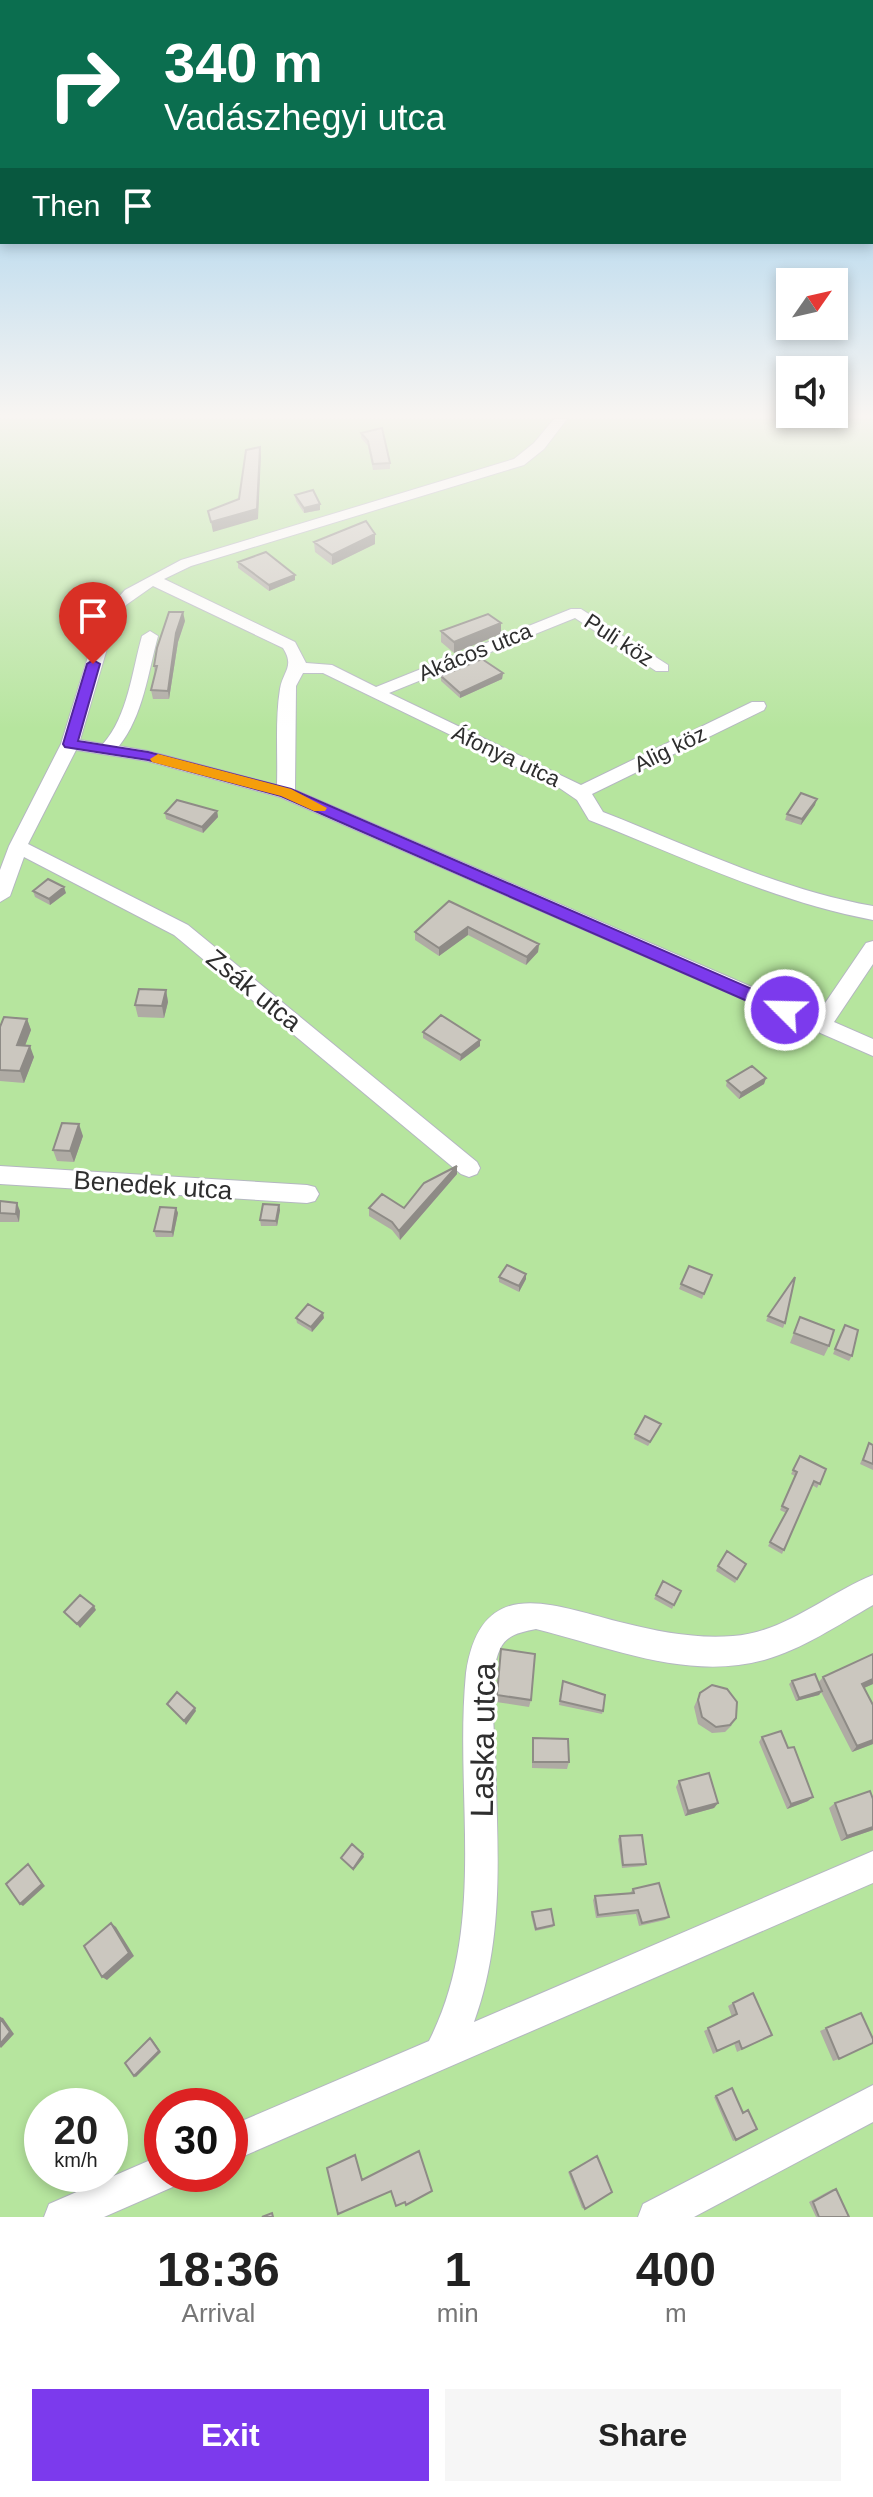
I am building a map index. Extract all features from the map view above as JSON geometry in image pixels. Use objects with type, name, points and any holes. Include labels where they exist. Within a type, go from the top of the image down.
[{"type":"street","points":[[0,896],[18,846],[70,744],[111,611],[152,581],[199,559],[320,522]]},
{"type":"street","points":[[152,581],[165,584],[289,645],[297,657],[298,668],[288,686],[286,793]]},
{"type":"street","name":"Puli köz","points":[[576,612],[662,668]]},
{"type":"street","name":"Akácos utca","points":[[375,693],[576,612]]},
{"type":"street","points":[[108,749],[117,741],[123,726],[150,636]]},
{"type":"street","name":"Áfonya utca","points":[[298,668],[326,668],[582,792],[595,816],[751,877],[839,907],[873,913]]},
{"type":"street","name":"Alig köz","points":[[582,792],[758,706]]},
{"type":"street","points":[[70,744],[148,756],[286,793],[873,1048]]},
{"type":"street","name":"Zsák utca","points":[[18,846],[181,930],[469,1168]]},
{"type":"street","points":[[821,1026],[873,948]]},
{"type":"street","name":"Benedek utca","points":[[0,1175],[307,1194]]},
{"type":"street","name":"Laska utca","points":[[441,2054],[458,2023],[478,1954],[483,1914],[479,1689],[482,1653],[501,1625],[520,1617],[536,1615],[698,1652],[741,1650],[765,1645],[790,1634],[873,1589]]},
{"type":"street","points":[[248,2136],[873,1867]]},
{"type":"street","points":[[656,2217],[873,2103]]},
{"type":"street","points":[[62,2217],[144,2181]]},
{"type":"green space","points":[[0,522],[873,522],[873,2217],[0,2217]]},
{"type":"building","points":[[362,522],[367,522],[375,534],[332,555],[314,542]]},
{"type":"building","points":[[266,552],[295,575],[269,585],[238,562]]},
{"type":"building","points":[[169,612],[183,612],[176,633],[168,691],[151,690],[157,666],[154,666],[157,648]]},
{"type":"building","points":[[488,614],[501,623],[454,642],[441,631]]},
{"type":"building","points":[[482,659],[503,673],[460,693],[441,676]]},
{"type":"building","points":[[801,793],[817,799],[802,819],[787,814]]},
{"type":"building","points":[[177,800],[217,811],[202,827],[165,813]]},
{"type":"building","points":[[48,879],[64,887],[49,899],[33,891]]},
{"type":"building","points":[[449,901],[539,944],[527,957],[468,927],[439,948],[415,932]]},
{"type":"building","points":[[139,989],[166,990],[162,1006],[135,1005]]},
{"type":"building","points":[[441,1015],[480,1040],[461,1055],[423,1032]]},
{"type":"building","points":[[4,1017],[27,1019],[17,1045],[30,1046],[20,1071],[0,1070],[0,1027]]},
{"type":"building","points":[[752,1066],[766,1078],[741,1093],[727,1081]]},
{"type":"building","points":[[62,1123],[79,1124],[70,1151],[53,1150]]},
{"type":"building","points":[[457,1166],[399,1231],[392,1222],[369,1208],[382,1194],[404,1208],[424,1183]]},
{"type":"building","points":[[0,1201],[17,1203],[16,1214],[0,1213]]},
{"type":"building","points":[[263,1204],[279,1205],[276,1221],[260,1220]]},
{"type":"building","points":[[160,1207],[176,1208],[172,1232],[154,1231]]},
{"type":"building","points":[[507,1265],[526,1274],[519,1286],[499,1277]]},
{"type":"building","points":[[689,1266],[712,1275],[704,1294],[681,1284]]},
{"type":"building","points":[[795,1277],[785,1323],[768,1316]]},
{"type":"building","points":[[308,1304],[323,1313],[311,1327],[296,1318]]},
{"type":"building","points":[[800,1317],[834,1330],[829,1346],[794,1333]]},
{"type":"building","points":[[845,1325],[858,1330],[852,1356],[835,1349]]},
{"type":"building","points":[[645,1416],[661,1424],[650,1442],[635,1434]]},
{"type":"building","points":[[869,1443],[873,1445],[873,1464],[863,1460]]},
{"type":"building","points":[[800,1456],[826,1469],[820,1484],[814,1481],[784,1550],[770,1542],[788,1509],[782,1506],[797,1472],[793,1470]]},
{"type":"building","points":[[727,1551],[746,1564],[737,1579],[718,1566]]},
{"type":"building","points":[[663,1581],[681,1591],[674,1605],[656,1595]]},
{"type":"building","points":[[80,1595],[94,1606],[77,1624],[64,1612]]},
{"type":"building","points":[[501,1649],[535,1654],[531,1700],[497,1695]]},
{"type":"building","points":[[873,1654],[873,1679],[862,1684],[873,1705],[873,1740],[857,1746],[823,1677]]},
{"type":"building","points":[[815,1674],[822,1691],[799,1698],[792,1681]]},
{"type":"building","points":[[563,1681],[605,1695],[603,1711],[560,1701]]},
{"type":"building","points":[[712,1685],[727,1689],[737,1702],[736,1718],[730,1725],[716,1727],[702,1717],[698,1700],[700,1693]]},
{"type":"building","points":[[177,1692],[195,1708],[184,1721],[167,1704]]},
{"type":"building","points":[[781,1731],[788,1748],[794,1747],[813,1797],[791,1804],[762,1737]]},
{"type":"building","points":[[533,1738],[568,1739],[569,1762],[533,1762]]},
{"type":"building","points":[[709,1773],[718,1803],[688,1811],[679,1781]]},
{"type":"building","points":[[870,1791],[873,1827],[847,1836],[835,1803]]},
{"type":"building","points":[[642,1835],[646,1864],[623,1865],[620,1836]]},
{"type":"building","points":[[352,1844],[363,1854],[353,1869],[341,1858]]},
{"type":"building","points":[[28,1864],[42,1884],[20,1904],[6,1884]]},
{"type":"building","points":[[659,1883],[669,1917],[642,1923],[638,1910],[598,1915],[595,1896],[634,1893],[633,1889]]},
{"type":"building","points":[[551,1909],[554,1925],[536,1929],[532,1912]]},
{"type":"building","points":[[111,1923],[129,1953],[102,1977],[84,1946]]},
{"type":"building","points":[[753,1993],[772,2035],[742,2049],[739,2041],[717,2051],[708,2028],[737,2014],[733,2003]]},
{"type":"building","points":[[861,2013],[873,2043],[839,2059],[826,2028]]},
{"type":"building","points":[[0,2018],[10,2032],[0,2044]]},
{"type":"building","points":[[150,2038],[159,2051],[134,2076],[125,2063]]},
{"type":"building","points":[[732,2088],[743,2113],[748,2110],[757,2129],[736,2140],[716,2096]]},
{"type":"building","points":[[419,2151],[432,2191],[406,2205],[405,2202],[396,2206],[391,2191],[338,2214],[327,2168],[355,2155],[362,2180]]},
{"type":"building","points":[[597,2156],[612,2192],[585,2209],[570,2172]]},
{"type":"building","points":[[836,2189],[849,2217],[819,2217],[813,2202]]},
{"type":"slow traffic","points":[[158,759],[286,793],[320,808]]},
{"type":"route","points":[[93,664],[70,744],[148,756],[286,793],[785,1010]]}]
